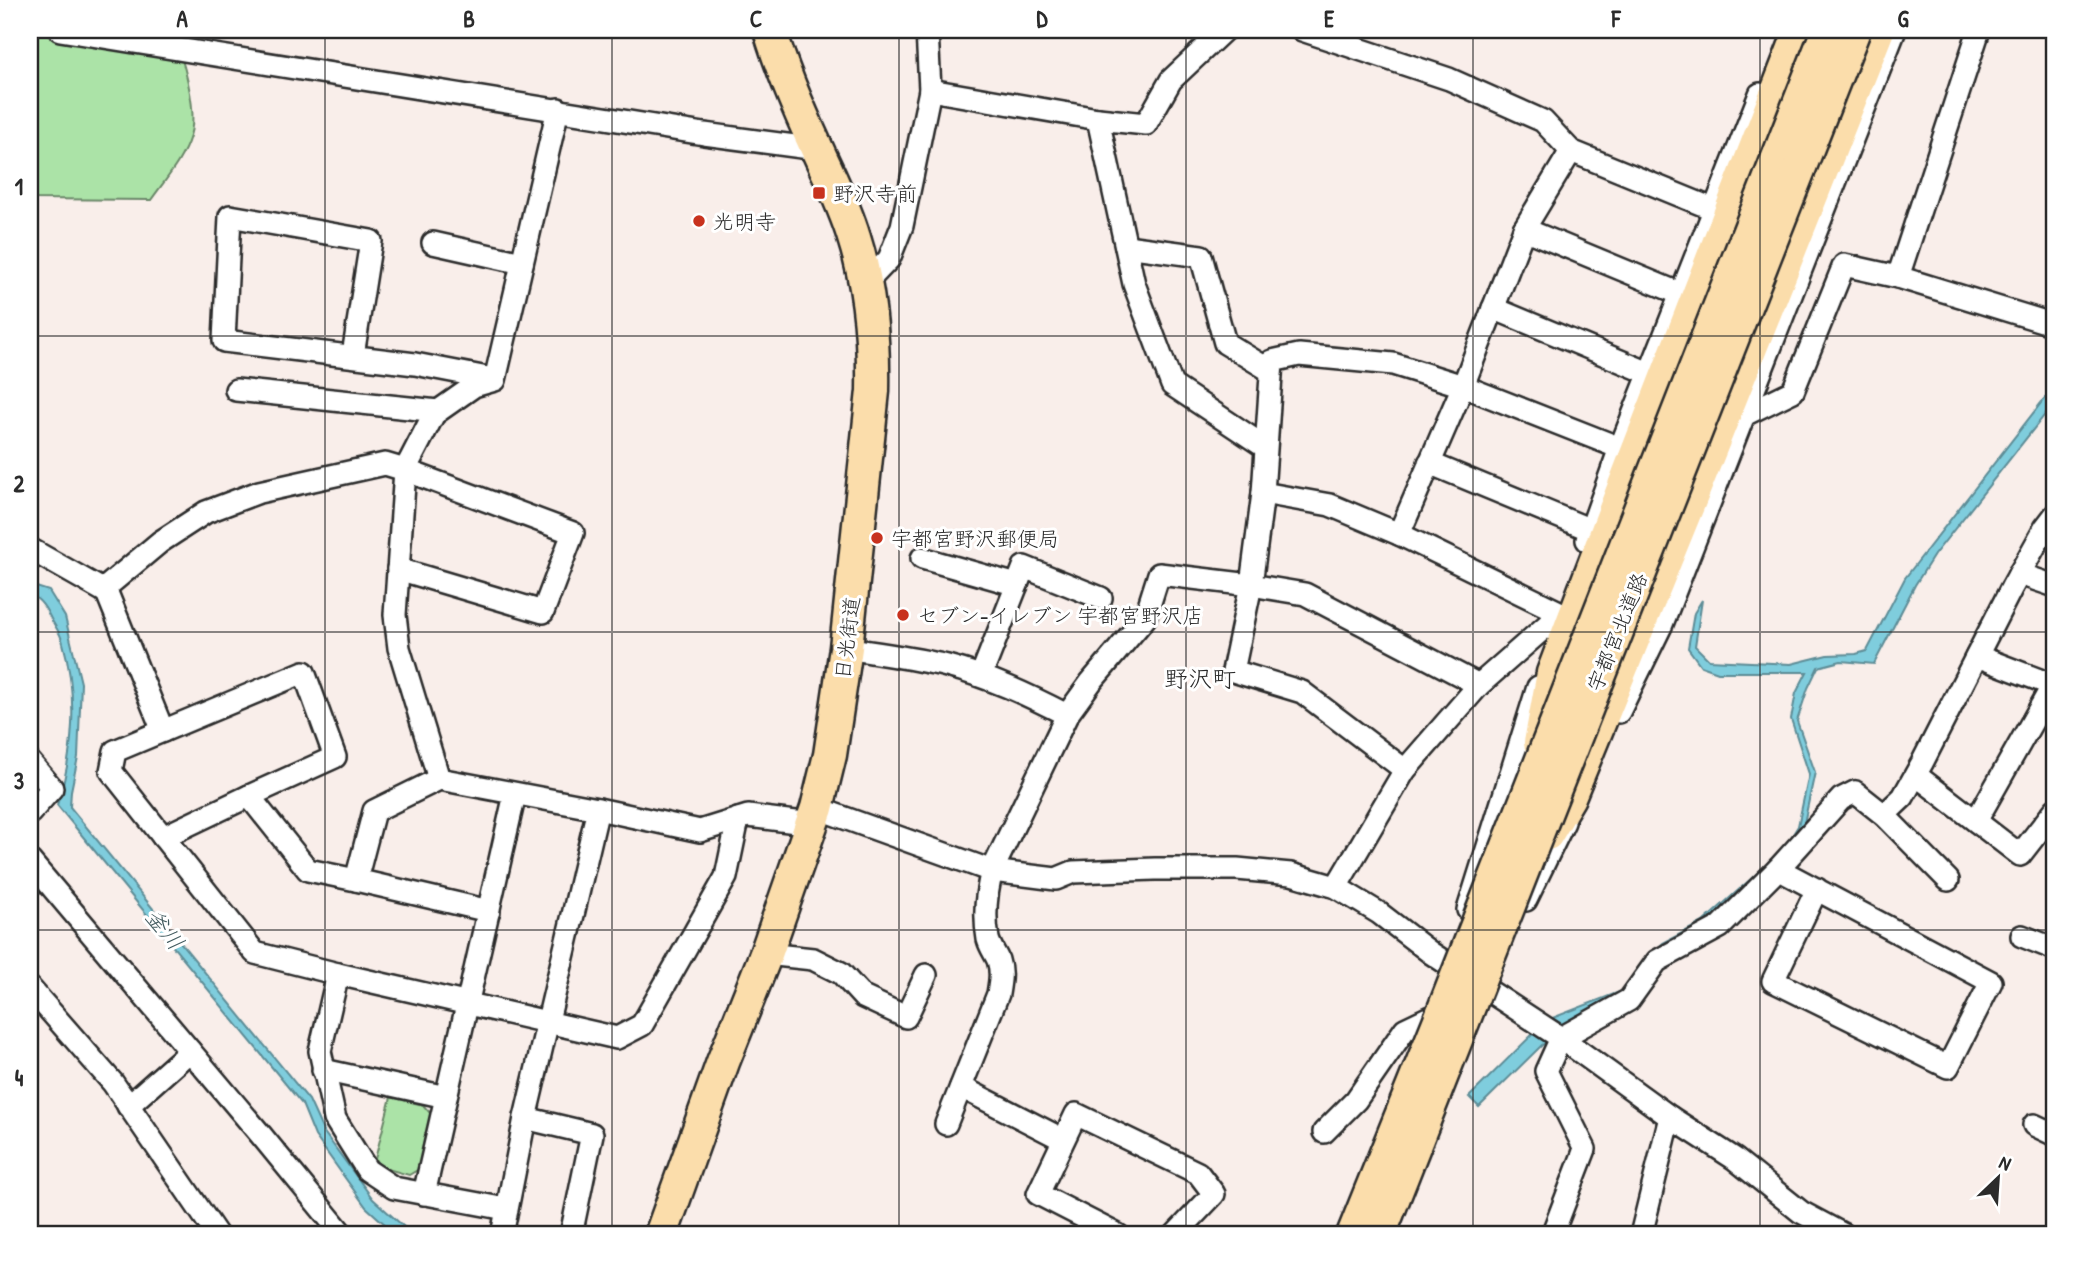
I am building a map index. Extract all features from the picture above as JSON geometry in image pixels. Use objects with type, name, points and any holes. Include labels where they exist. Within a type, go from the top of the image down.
[{"type":"highway","name":"日光街道","points":[[661,1235],[723,1062],[766,954],[814,816],[832,743],[846,648],[873,391],[874,351],[866,283],[854,237],[778,56],[770,30]]},
{"type":"highway","points":[[1533,779],[1553,673],[1800,30]]},
{"type":"highway","name":"宇都宮北道路","points":[[1353,1235],[1828,30]]},
{"type":"highway","name":"宇都宮北道路","points":[[1379,1235],[1854,30]]},
{"type":"highway","points":[[1516,888],[1569,797],[1878,30]]},
{"type":"street","points":[[60,30],[704,134],[817,149]]},
{"type":"street","points":[[866,283],[888,259],[902,226],[930,90],[927,30]]},
{"type":"street","points":[[930,90],[1146,124],[1171,80],[1224,30]]},
{"type":"street","points":[[1301,30],[1449,79],[1543,121],[1571,151],[1713,209]]},
{"type":"street","points":[[1343,1235],[1451,966],[1561,613],[1620,448],[1771,66],[1800,30]]},
{"type":"street","points":[[1391,1235],[1486,990],[1527,898],[1662,624],[1895,30]]},
{"type":"street","points":[[1898,277],[1979,30]]},
{"type":"street","points":[[495,380],[558,109]]},
{"type":"street","points":[[1098,118],[1134,284],[1172,385],[1265,447]]},
{"type":"street","points":[[1399,534],[1462,386],[1524,229],[1571,151]]},
{"type":"street","points":[[352,355],[371,241],[230,216],[224,341],[415,363],[495,380]]},
{"type":"street","points":[[1524,229],[1681,294]]},
{"type":"street","points":[[433,243],[522,263]]},
{"type":"street","points":[[1125,246],[1201,256],[1225,343],[1271,371]]},
{"type":"street","points":[[1744,415],[1793,391],[1844,265],[1898,277],[2055,325]]},
{"type":"street","points":[[1493,308],[1649,373]]},
{"type":"street","points":[[1405,770],[1302,692],[1233,671],[1251,585],[1263,494],[1272,361],[1298,355],[1393,364],[1462,386],[1620,448]]},
{"type":"street","points":[[439,779],[399,648],[395,615],[405,470],[434,414],[474,386],[495,380]]},
{"type":"street","points":[[236,390],[438,411]]},
{"type":"street","points":[[1429,463],[1591,530]]},
{"type":"street","points":[[163,731],[104,588],[160,542],[206,512],[259,492],[385,464],[573,533],[543,612],[398,569]]},
{"type":"street","points":[[1263,494],[1330,505],[1399,534],[1561,613]]},
{"type":"street","points":[[1884,815],[1903,797],[1916,775],[2019,574],[2055,515]]},
{"type":"street","points":[[30,549],[106,592]]},
{"type":"street","points":[[922,558],[1017,585]]},
{"type":"street","points":[[981,676],[1024,567],[1101,598]]},
{"type":"street","points":[[2019,574],[2055,586]]},
{"type":"street","points":[[946,1124],[998,994],[1001,975],[987,928],[987,890],[992,871],[1067,715],[1145,618],[1159,575],[1305,594],[1479,685]]},
{"type":"street","points":[[1336,887],[1405,770],[1479,685],[1561,613]]},
{"type":"street","points":[[846,648],[946,666],[981,676],[1019,690],[1067,715]]},
{"type":"street","points":[[1976,821],[2054,685],[1977,656]]},
{"type":"street","points":[[163,837],[335,757],[304,672],[115,751],[111,771],[163,837],[255,953],[617,1038],[642,1025],[726,877],[738,819]]},
{"type":"street","points":[[30,762],[52,788],[30,813]]},
{"type":"street","points":[[1916,775],[2021,855],[2051,821]]},
{"type":"street","points":[[356,880],[374,811],[439,779],[700,831],[748,816],[814,816],[992,871],[1056,880],[1073,872],[1155,869],[1237,869],[1291,874],[1336,887],[1379,913],[1451,966],[1561,1038],[1670,1117],[1735,1159],[1801,1212],[1844,1235]]},
{"type":"street","points":[[1552,1235],[1585,1149],[1546,1071],[1561,1038],[1629,1000],[1657,961],[1720,927],[1778,869],[1840,800],[1855,792],[1884,815],[1948,880]]},
{"type":"street","points":[[424,1194],[515,794]]},
{"type":"street","points":[[249,796],[309,870],[489,911]]},
{"type":"street","points":[[502,1235],[525,1118],[598,809]]},
{"type":"street","points":[[30,861],[343,1235]]},
{"type":"street","points":[[1778,869],[1991,982],[1948,1067],[1773,981],[1817,890]]},
{"type":"street","points":[[2022,936],[2055,949]]},
{"type":"street","points":[[766,954],[813,960],[841,973],[863,996],[906,1017],[926,975]]},
{"type":"street","points":[[338,974],[320,1051],[335,1119],[368,1170],[394,1188],[506,1209]]},
{"type":"street","points":[[30,988],[113,1083],[216,1235]]},
{"type":"street","points":[[1324,1132],[1356,1100],[1405,1029],[1430,1017]]},
{"type":"street","points":[[128,1106],[190,1051]]},
{"type":"street","points":[[323,1070],[446,1097]]},
{"type":"street","points":[[961,1087],[1062,1139]]},
{"type":"street","points":[[1118,1235],[1038,1194],[1076,1114],[1198,1174],[1214,1194],[1175,1235]]},
{"type":"street","points":[[1641,1235],[1670,1117]]},
{"type":"street","points":[[525,1118],[592,1134],[571,1235]]},
{"type":"street","points":[[2034,1125],[2055,1135]]},
{"type":"green space","points":[[30,31],[181,56],[190,96],[192,127],[183,153],[151,200],[30,199]]},
{"type":"green space","points":[[391,1097],[423,1105],[431,1114],[419,1169],[409,1175],[380,1167],[375,1159]]},
{"type":"water","points":[[2055,385],[2055,402],[1934,555],[1915,585],[1874,664],[1841,661],[1818,667],[1797,721],[1815,772],[1803,828],[1716,924],[1627,992],[1542,1045],[1479,1107],[1469,1097],[1547,1020],[1622,991],[1642,964],[1663,943],[1703,922],[1783,850],[1798,826],[1809,774],[1791,719],[1796,693],[1807,672],[1718,672],[1701,666],[1688,648],[1694,613],[1702,600],[1695,646],[1709,660],[1791,664],[1827,655],[1867,651],[1905,578]]},
{"type":"water","name":"釜川","points":[[30,585],[49,591],[65,617],[81,683],[78,757],[70,807],[309,1100],[323,1131],[373,1199],[413,1235],[397,1235],[366,1207],[315,1136],[302,1104],[57,805],[70,745],[71,683],[61,636],[42,604],[30,595]]},
{"type":"place","name":"野沢寺前","points":[[819,193]]},
{"type":"place","name":"光明寺","points":[[699,221]]},
{"type":"place","name":"宇都宮野沢郵便局","points":[[877,538]]},
{"type":"place","name":"セブン-イレブン 宇都宮野沢店","points":[[903,615]]},
{"type":"district","name":"野沢町","points":[[1200,678]]}]
